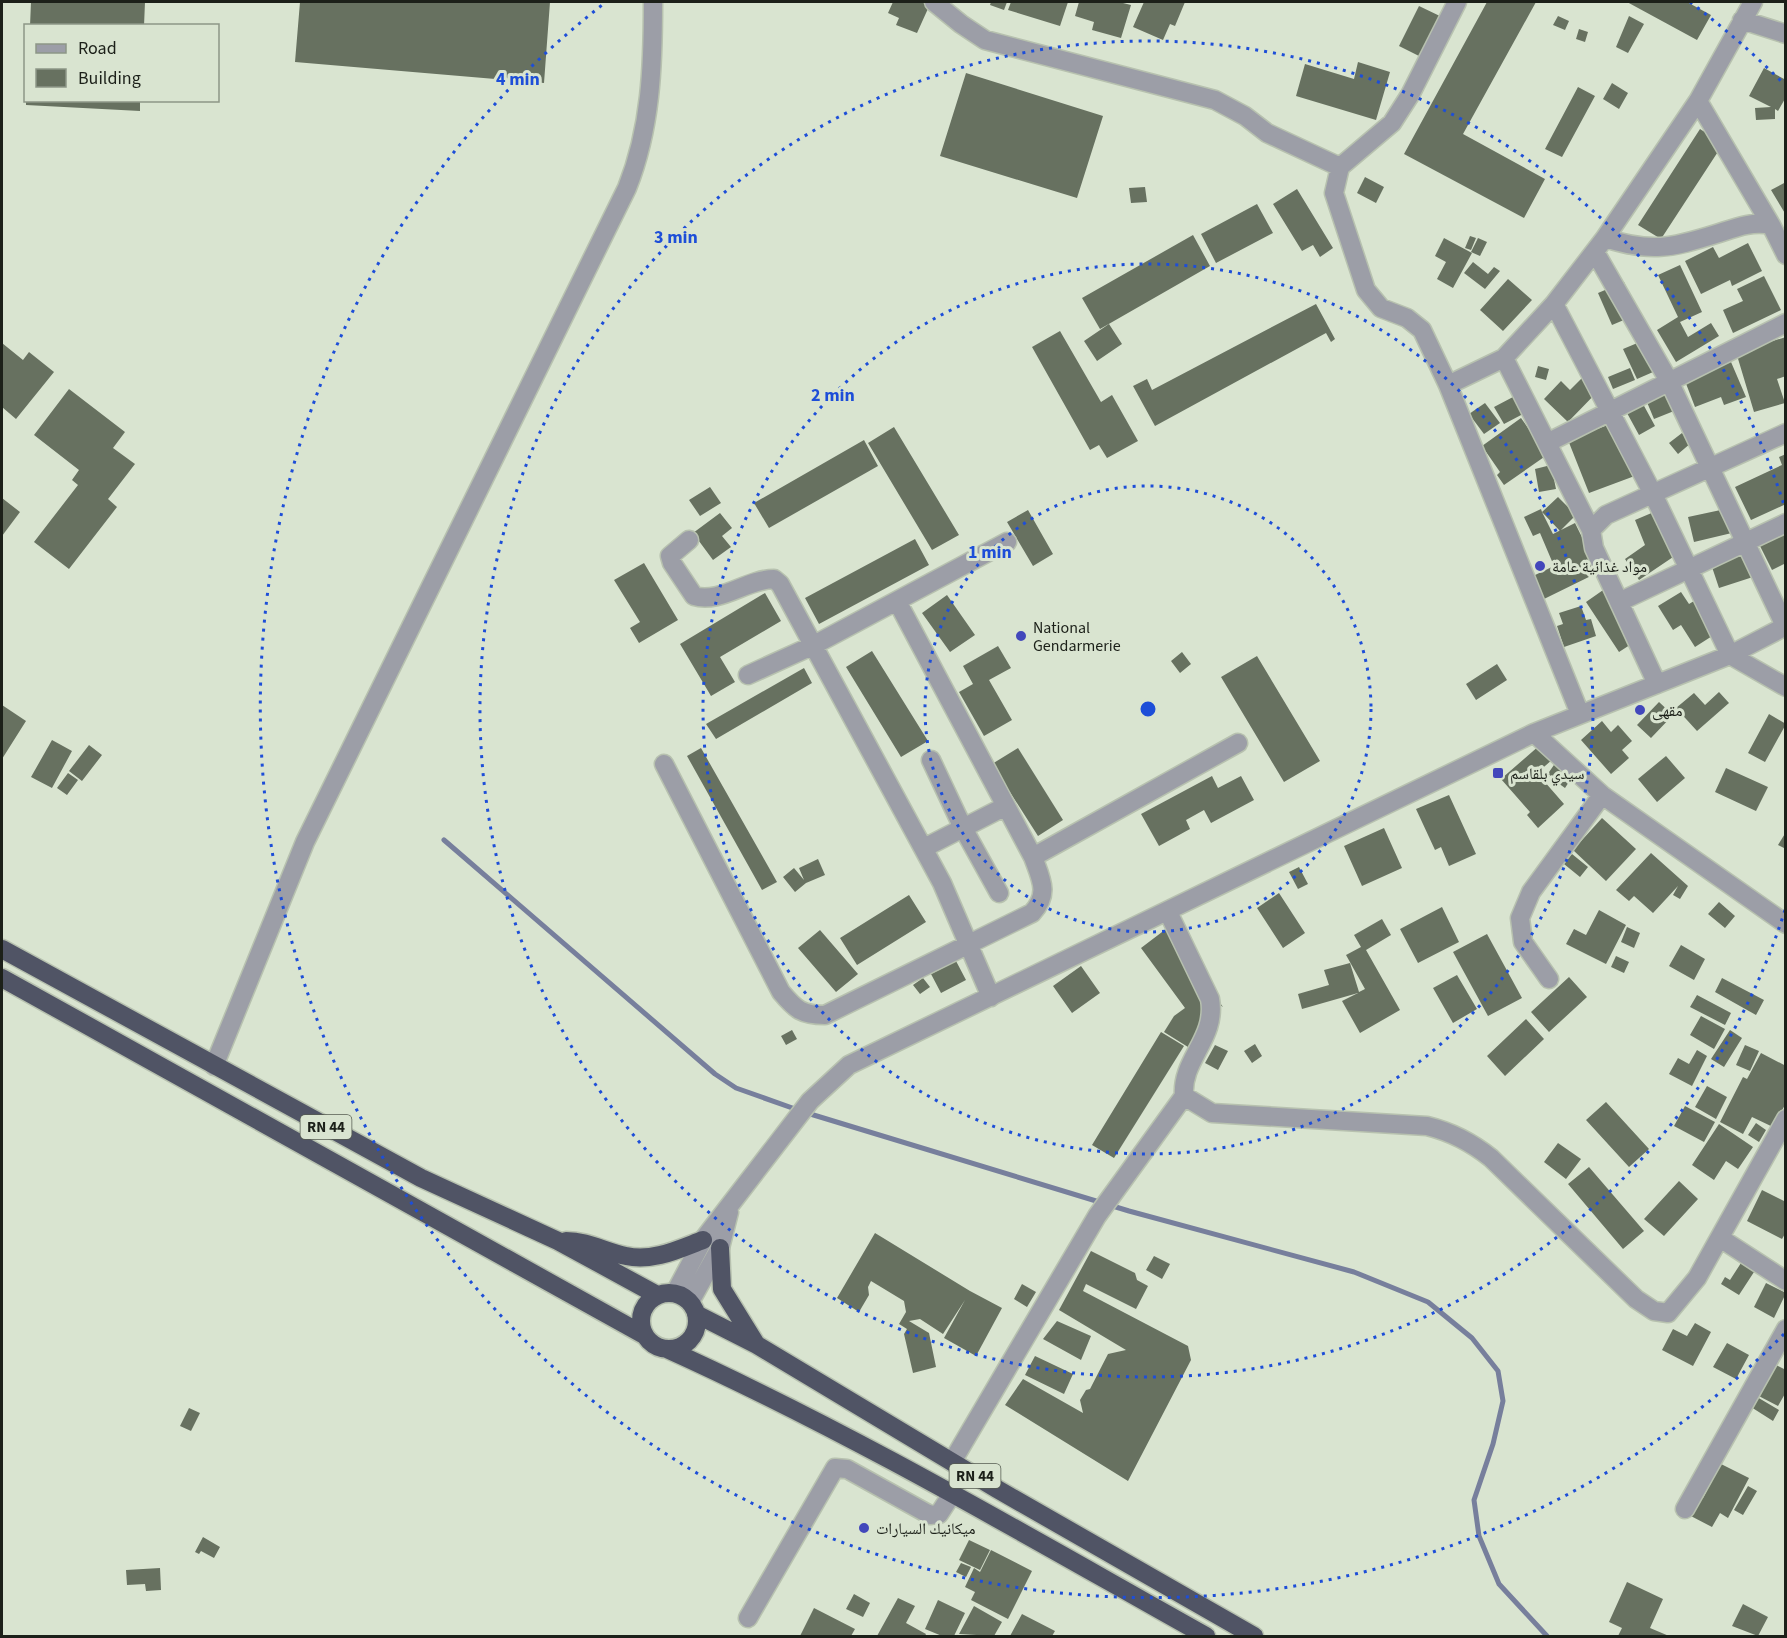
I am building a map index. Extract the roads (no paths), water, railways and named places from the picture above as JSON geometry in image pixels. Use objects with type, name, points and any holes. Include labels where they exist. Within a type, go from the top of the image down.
[{"type":"highway","name":"RN 44","points":[[2,949],[422,1178],[558,1241],[679,1301],[1254,1636]]},
{"type":"highway","name":"RN 44","points":[[2,978],[644,1335]]},
{"type":"highway","points":[[558,1241],[588,1244],[637,1258],[659,1256],[703,1240]]},
{"type":"highway","points":[[720,1248],[722,1289],[758,1346]]},
{"type":"highway","points":[[679,1301],[696,1329],[692,1338],[677,1348],[668,1349],[650,1342],[641,1326],[644,1308],[679,1301]]},
{"type":"highway","name":"RN 44","points":[[668,1349],[733,1379],[952,1494],[1206,1636]]},
{"type":"street","points":[[214,1066],[304,842],[627,188],[639,157],[648,115],[653,58],[653,2]]},
{"type":"street","points":[[934,2],[985,40],[1215,100],[1245,116],[1267,133],[1340,167]]},
{"type":"street","points":[[1457,2],[1410,95],[1392,123],[1340,167],[1334,193],[1366,290],[1381,308],[1407,318],[1422,330],[1448,385],[1580,714]]},
{"type":"street","points":[[1448,385],[1504,358],[1554,304],[1600,245],[1698,101],[1753,2]]},
{"type":"street","points":[[1742,20],[1785,34]]},
{"type":"street","points":[[1698,101],[1771,225],[1785,255]]},
{"type":"street","points":[[1600,245],[1654,249],[1743,225],[1771,225]]},
{"type":"street","points":[[679,1301],[703,1240],[730,1208],[810,1101],[849,1065],[1534,733],[1730,655],[1785,626],[1712,467],[1600,245]]},
{"type":"street","points":[[1554,304],[1653,494],[1730,655],[1785,687]]},
{"type":"street","points":[[1547,443],[1785,323]]},
{"type":"street","points":[[1504,358],[1592,530],[1594,548],[1657,684]]},
{"type":"street","points":[[1592,530],[1606,515],[1785,433]]},
{"type":"street","points":[[1619,602],[1688,567],[1785,523]]},
{"type":"street","points":[[689,540],[670,556],[689,591],[700,598],[711,597],[755,581],[774,579],[780,584],[942,883],[991,997]]},
{"type":"street","points":[[748,675],[814,645],[1007,542]]},
{"type":"street","points":[[664,764],[781,992],[794,1008],[811,1015],[825,1015],[1032,913],[1041,903],[1044,891],[1033,857],[897,601]]},
{"type":"street","points":[[1534,733],[1602,795],[1785,924]]},
{"type":"street","points":[[1033,857],[1238,743]]},
{"type":"street","points":[[931,760],[963,828],[999,892]]},
{"type":"street","points":[[1549,979],[1523,942],[1520,918],[1531,891],[1602,795]]},
{"type":"street","points":[[924,848],[1006,806]]},
{"type":"street","points":[[952,1462],[1097,1216],[1184,1096],[1183,1079],[1209,1029],[1212,1013],[1210,999],[1168,912]]},
{"type":"street","points":[[1184,1096],[1212,1113],[1393,1123],[1427,1126],[1450,1132],[1473,1143],[1491,1158],[1636,1299],[1654,1311],[1668,1313],[1697,1278],[1785,1119]]},
{"type":"street","points":[[679,1301],[720,1248],[730,1208]]},
{"type":"street","points":[[1720,1238],[1785,1281]]},
{"type":"street","points":[[1684,1509],[1785,1329]]},
{"type":"street","points":[[748,1618],[835,1468],[847,1469],[930,1515],[939,1514],[952,1494]]},
{"type":"waterway","points":[[444,840],[715,1074],[736,1088],[798,1110]]},
{"type":"waterway","points":[[807,1113],[1129,1211],[1354,1272],[1428,1302],[1472,1338],[1498,1371],[1503,1401],[1493,1444],[1474,1500],[1479,1536],[1499,1584],[1547,1636]]},
{"type":"place","name":"مواد غذائية عامة","points":[[1540,566]]},
{"type":"place","name":"National Gendarmerie","points":[[1021,636]]},
{"type":"place","name":"مقهى","points":[[1640,710]]},
{"type":"place","name":"سيدي بلقاسم","points":[[1498,773]]},
{"type":"place","name":"ميكانيك السيارات","points":[[864,1528]]}]
